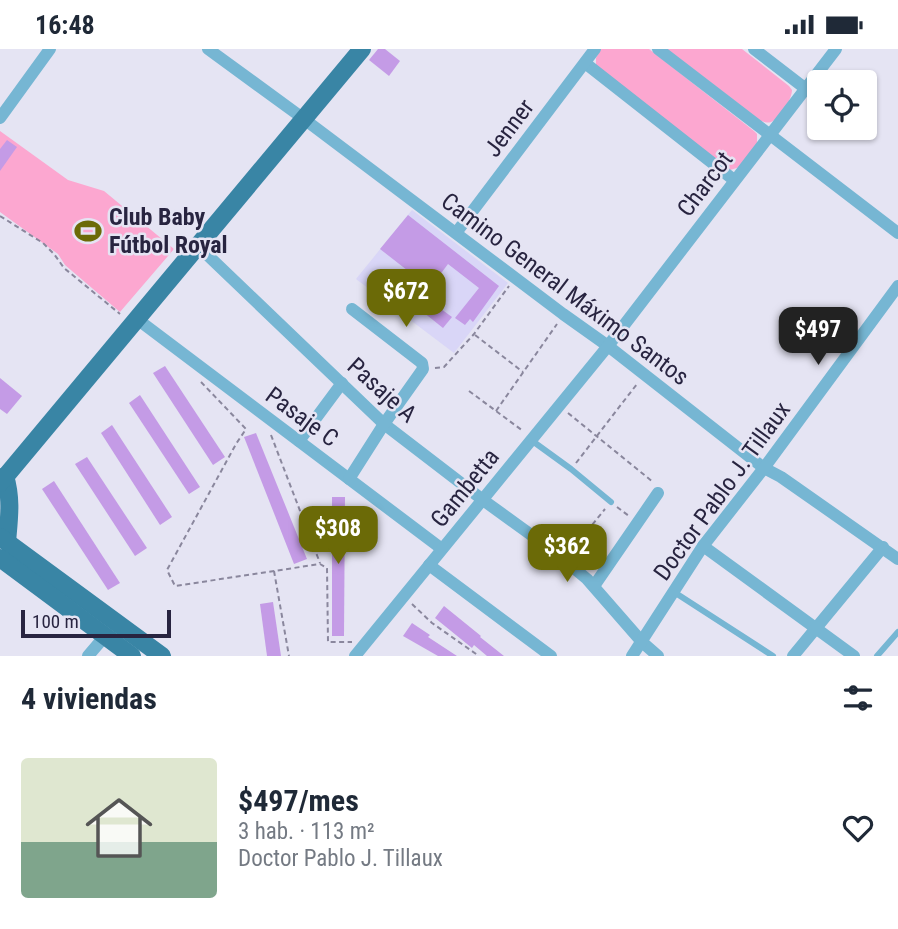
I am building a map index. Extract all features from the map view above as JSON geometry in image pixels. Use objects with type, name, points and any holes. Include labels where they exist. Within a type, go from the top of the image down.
[{"type":"main road","points":[[2,545],[10,506],[9,488],[3,480],[362,49]]},
{"type":"main road","points":[[2,545],[105,636],[132,656]]},
{"type":"main road","points":[[2,545],[162,656]]},
{"type":"street","points":[[0,118],[50,49]]},
{"type":"street","name":"Camino General Máximo Santos","points":[[208,49],[608,346],[764,468],[781,477],[898,559]]},
{"type":"street","name":"Jenner","points":[[456,233],[595,49]]},
{"type":"street","points":[[658,49],[898,233]]},
{"type":"street","points":[[754,49],[806,89]]},
{"type":"street","name":"Charcot","points":[[608,346],[836,49]]},
{"type":"street","points":[[585,63],[734,180]]},
{"type":"street","name":"Pasaje A","points":[[198,246],[384,424],[564,559],[594,586],[642,642],[658,656]]},
{"type":"street","name":"Doctor Pablo J. Tillaux","points":[[632,656],[703,546],[898,286]]},
{"type":"street","points":[[349,479],[423,369],[422,363],[352,309]]},
{"type":"street","name":"Pasaje C","points":[[134,322],[442,549]]},
{"type":"street","name":"Gambetta","points":[[356,655],[608,346]]},
{"type":"street","points":[[299,441],[342,383]]},
{"type":"street","points":[[594,586],[658,493]]},
{"type":"street","points":[[703,546],[854,656]]},
{"type":"street","points":[[793,656],[883,547]]},
{"type":"street","points":[[429,565],[546,655]]},
{"type":"street","points":[[88,656],[105,636]]},
{"type":"lane","points":[[532,439],[611,502]]},
{"type":"lane","points":[[674,592],[774,656]]},
{"type":"lane","points":[[877,656],[898,632]]},
{"type":"path","points":[[0,216],[43,243],[64,268],[134,322]]},
{"type":"path","points":[[423,369],[444,367],[474,334],[515,278]]},
{"type":"path","points":[[496,411],[563,314]]},
{"type":"path","points":[[474,334],[524,373]]},
{"type":"path","points":[[571,469],[644,375]]},
{"type":"path","points":[[196,378],[246,429],[167,571],[175,586],[320,564]]},
{"type":"path","points":[[469,391],[532,439]]},
{"type":"path","points":[[559,406],[658,487],[658,493]]},
{"type":"path","points":[[264,416],[320,564],[327,568],[328,642],[353,642],[356,655]]},
{"type":"path","points":[[564,559],[611,502],[638,522]]},
{"type":"path","points":[[274,572],[289,656]]},
{"type":"path","points":[[404,596],[432,623],[479,656]]},
{"type":"shaded area","points":[[601,49],[649,49],[754,131],[757,134],[757,143],[740,167],[730,170],[596,67],[596,58]]},
{"type":"shaded area","points":[[667,49],[742,49],[789,86],[792,90],[790,98],[776,119],[767,123],[761,121]]},
{"type":"shaded area","name":"Club Baby Fútbol Royal","points":[[0,131],[68,180],[104,191],[174,249],[120,312],[65,265],[58,254],[0,212]]},
{"type":"shaded area","points":[[412,210],[508,283],[454,353],[356,279]]},
{"type":"building","points":[[378,49],[385,49],[400,61],[389,76],[369,60]]},
{"type":"building","points":[[7,140],[17,147],[0,171],[0,149]]},
{"type":"building","points":[[408,215],[499,286],[473,322],[470,319],[465,325],[455,318],[479,288],[448,264],[430,288],[380,249]]},
{"type":"building","points":[[426,298],[452,317],[443,328],[418,308]]},
{"type":"building","points":[[165,366],[225,457],[213,465],[153,373]]},
{"type":"building","points":[[0,378],[22,396],[7,414],[0,409]]},
{"type":"building","points":[[140,395],[200,487],[189,494],[129,403]]},
{"type":"building","points":[[112,425],[172,517],[160,525],[101,433]]},
{"type":"building","points":[[256,433],[307,559],[294,564],[244,437]]},
{"type":"building","points":[[87,457],[147,548],[135,556],[75,464]]},
{"type":"building","points":[[54,481],[120,583],[108,590],[42,489]]},
{"type":"building","points":[[332,497],[345,497],[344,636],[332,636]]},
{"type":"building","points":[[273,602],[281,656],[267,656],[260,604]]},
{"type":"building","points":[[444,606],[504,656],[487,656],[474,645],[472,648],[435,618]]},
{"type":"building","points":[[412,623],[457,656],[438,656],[403,636]]},
{"type":"place","name":"Club Baby Fútbol Royal","points":[[88,231]]}]
